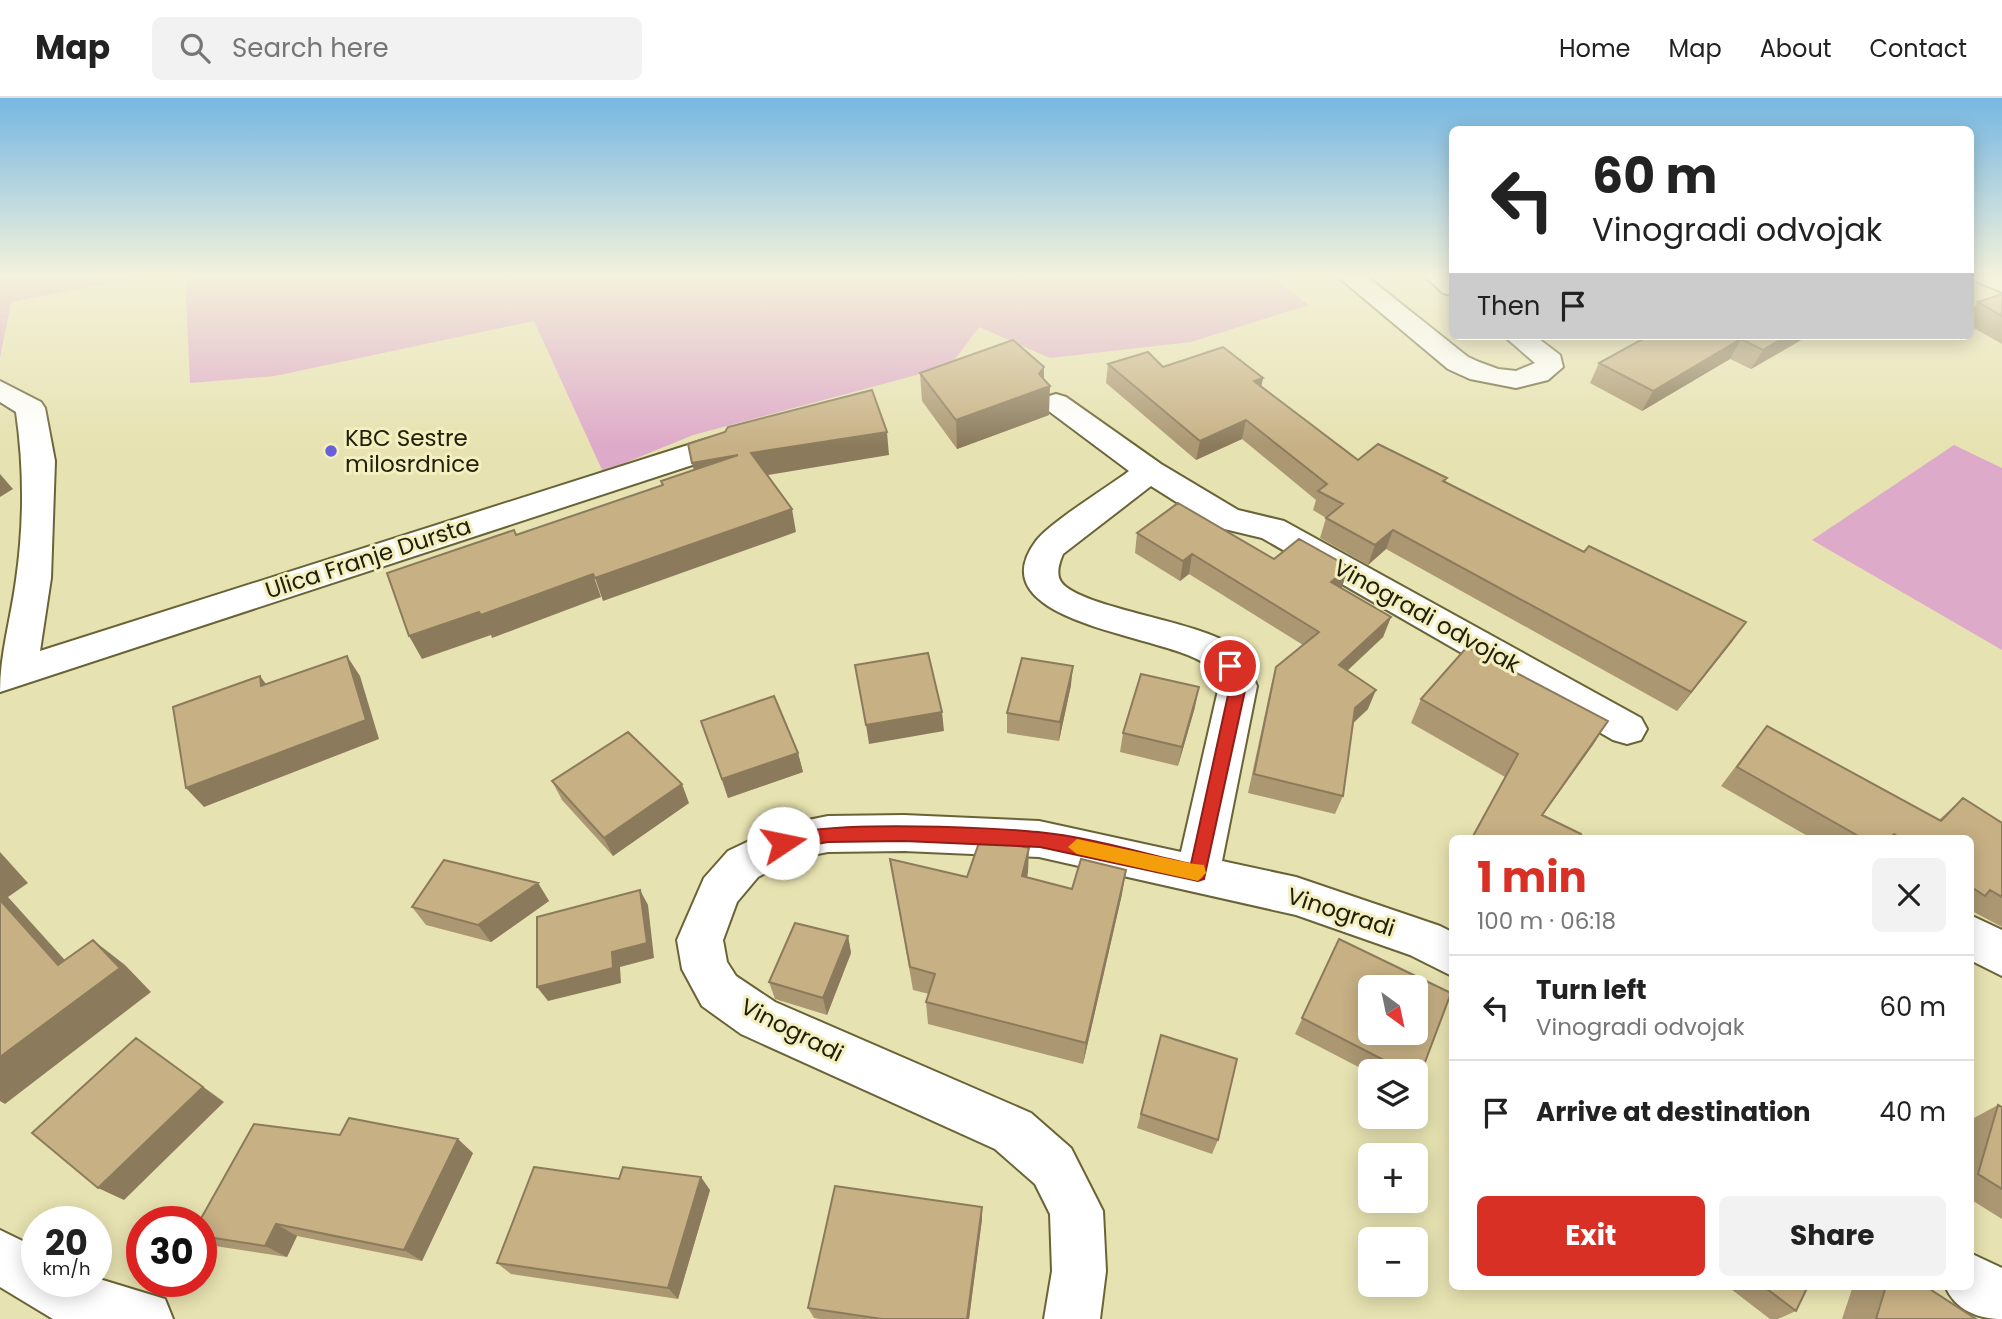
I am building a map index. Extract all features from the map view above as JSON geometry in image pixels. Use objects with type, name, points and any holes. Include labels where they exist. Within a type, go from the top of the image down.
[{"type":"street","points":[[1420,332],[1458,363],[1493,378],[1528,379],[1549,368],[1550,361],[1545,354],[1524,340]]},
{"type":"street","name":"Ulica Franje Dursta","points":[[0,390],[30,408],[39,461],[34,578],[9,675]]},
{"type":"street","name":"Vinogradi odvojak","points":[[1056,403],[1150,471],[1228,519],[1272,529],[1627,729]]},
{"type":"street","name":"Ulica Franje Dursta","points":[[9,675],[718,446]]},
{"type":"street","points":[[1150,471],[1049,547],[1040,564],[1042,578],[1051,592],[1073,605],[1186,638],[1216,652],[1230,666],[1238,686],[1198,873]]},
{"type":"street","name":"Vinogradi","points":[[1072,1319],[1079,1271],[1076,1211],[1053,1166],[1013,1131],[758,1018],[719,991],[705,969],[700,940],[719,891],[743,864],[783,843],[828,834],[904,833],[1040,839],[1296,896],[1424,940],[1449,954]]},
{"type":"street","points":[[1974,938],[2002,955]]},
{"type":"street","points":[[0,1257],[21,1269]]},
{"type":"street","points":[[1974,1282],[2002,1300]]},
{"type":"street","points":[[69,1297],[145,1319]]},
{"type":"shaded area","points":[[0,332],[5,332],[0,358]]},
{"type":"shaded area","points":[[188,332],[482,332],[275,376],[190,383]]},
{"type":"shaded area","points":[[539,332],[975,332],[950,366],[693,435],[603,472]]},
{"type":"shaded area","points":[[990,332],[1223,332],[1191,342],[1050,358]]},
{"type":"shaded area","points":[[1954,445],[2002,468],[2002,650],[1812,540]]},
{"type":"building","points":[[1013,340],[1044,367],[1039,374],[1050,386],[956,420],[920,373]]},
{"type":"building","points":[[1641,340],[1739,340],[1653,391],[1599,363]]},
{"type":"building","points":[[1743,340],[1779,340],[1763,350]]},
{"type":"building","points":[[1223,347],[1263,378],[1254,381],[1358,460],[1378,444],[1447,478],[1443,481],[1584,552],[1589,546],[1746,622],[1691,692],[1393,530],[1375,545],[1326,518],[1343,504],[1318,491],[1327,484],[1246,420],[1200,441],[1108,364],[1148,352],[1163,367]]},
{"type":"building","points":[[872,390],[887,432],[751,453],[792,509],[595,578],[593,574],[481,615],[479,612],[409,636],[387,573],[514,530],[516,535],[663,485],[661,481],[738,455],[692,463],[688,444],[725,432],[728,427]]},
{"type":"building","points":[[1178,503],[1274,559],[1299,539],[1349,567],[1331,582],[1391,617],[1339,665],[1376,690],[1355,708],[1343,796],[1254,774],[1276,667],[1319,632],[1192,554],[1183,561],[1137,533]]},
{"type":"building","points":[[1467,647],[1608,721],[1542,815],[1580,835],[1474,835],[1518,754],[1421,699]]},
{"type":"building","points":[[928,653],[942,712],[866,725],[855,665]]},
{"type":"building","points":[[347,656],[366,720],[186,788],[173,707],[260,676],[261,686]]},
{"type":"building","points":[[1022,658],[1073,666],[1060,722],[1007,713]]},
{"type":"building","points":[[1141,674],[1199,687],[1182,747],[1123,733]]},
{"type":"building","points":[[774,696],[798,753],[722,779],[701,721]]},
{"type":"building","points":[[1767,726],[1941,821],[1963,798],[2002,823],[2002,897],[1990,890],[1985,896],[1974,889],[1974,835],[1857,835],[1737,767]]},
{"type":"building","points":[[628,732],[682,784],[604,838],[552,781]]},
{"type":"building","points":[[981,837],[1029,848],[1022,876],[1072,889],[1081,859],[1126,870],[1086,1043],[926,1002],[935,974],[910,967],[890,859],[967,877]]},
{"type":"building","points":[[444,860],[538,883],[478,925],[412,907]]},
{"type":"building","points":[[640,890],[647,943],[612,952],[613,968],[537,987],[537,917]]},
{"type":"building","points":[[0,900],[58,965],[93,940],[120,968],[0,1057]]},
{"type":"building","points":[[795,923],[848,936],[823,998],[769,982]]},
{"type":"building","points":[[1339,939],[1414,975],[1358,975],[1358,1045],[1428,1045],[1428,982],[1449,992],[1426,1059],[1382,1059],[1302,1018]]},
{"type":"building","points":[[1161,1035],[1237,1059],[1218,1140],[1141,1114]]},
{"type":"building","points":[[136,1038],[203,1087],[98,1188],[32,1133]]},
{"type":"building","points":[[1998,1105],[2002,1107],[2002,1189],[1978,1174]]},
{"type":"building","points":[[349,1118],[458,1139],[404,1250],[276,1224],[265,1246],[217,1238],[217,1206],[208,1206],[254,1124],[340,1135]]},
{"type":"building","points":[[534,1167],[619,1179],[623,1167],[701,1177],[668,1288],[497,1263]]},
{"type":"building","points":[[835,1186],[982,1207],[967,1319],[882,1319],[808,1308]]},
{"type":"building","points":[[1768,1290],[1806,1290],[1796,1311]]},
{"type":"building","points":[[1885,1290],[1931,1290],[1976,1319],[1876,1319]]},
{"type":"slow traffic","points":[[1077,847],[1198,871]]},
{"type":"place","name":"KBC Sestre milosrdnice","points":[[331,451]]},
{"type":"route","points":[[783,843],[828,834],[904,833],[1040,839],[1198,873],[1238,686],[1230,666]]}]
